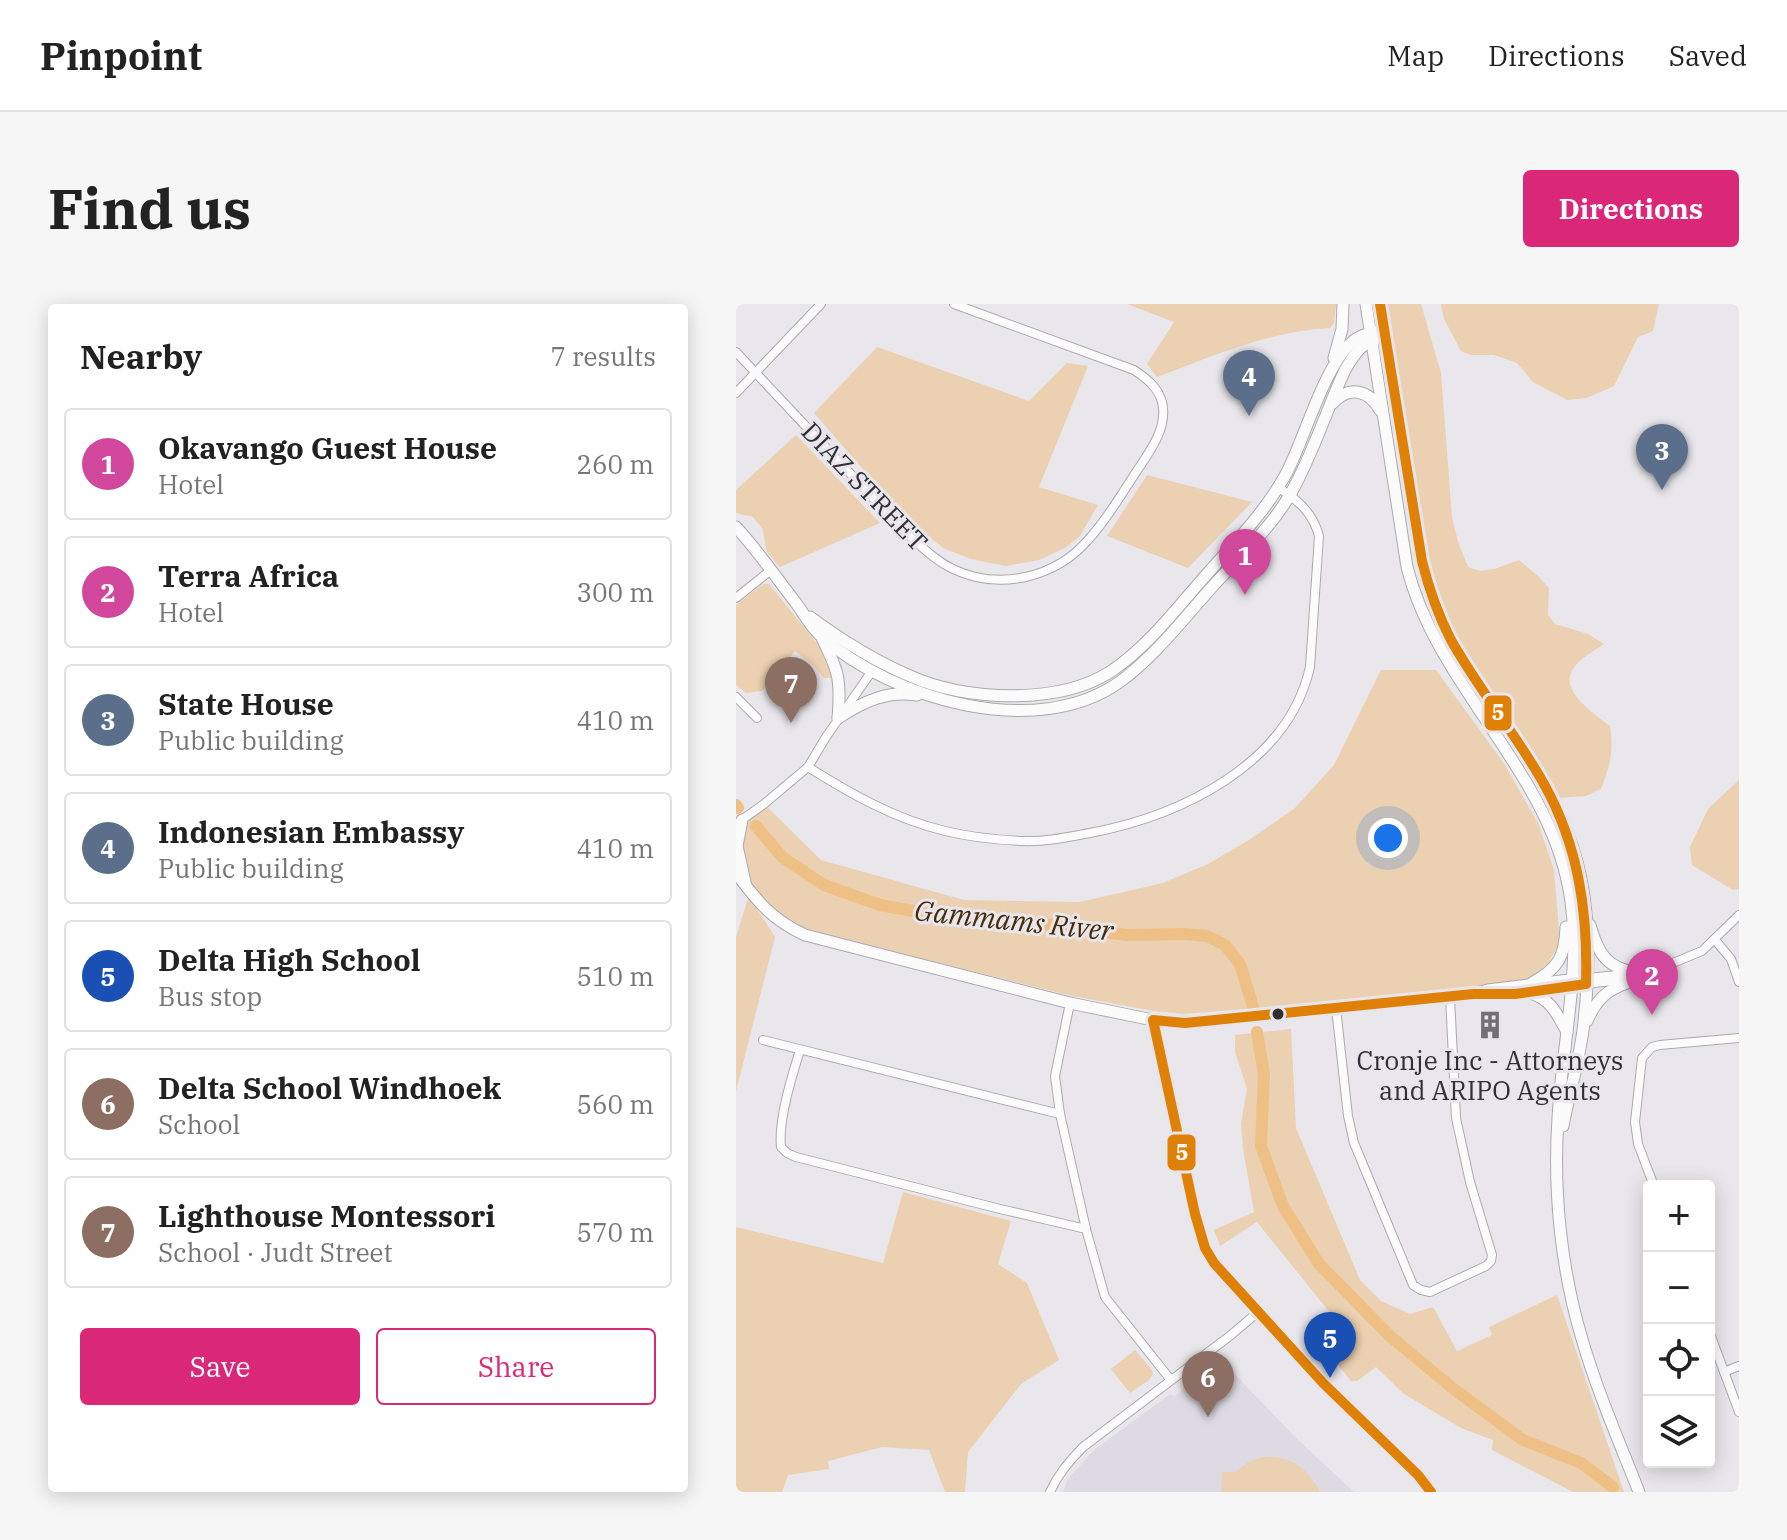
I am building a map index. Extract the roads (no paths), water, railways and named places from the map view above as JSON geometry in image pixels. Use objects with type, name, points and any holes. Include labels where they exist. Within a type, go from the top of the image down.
[{"type":"street","points":[[736,393],[821,304]]},
{"type":"street","name":"DIAZ STREET","points":[[736,352],[909,536],[933,557],[955,570],[1000,581],[1044,572],[1065,562],[1103,522],[1154,444],[1161,428],[1162,402],[1149,379],[1134,370],[954,304]]},
{"type":"street","points":[[1323,389],[1339,343],[1343,304]]},
{"type":"street","points":[[1366,304],[1379,334],[1429,589],[1457,651],[1544,783],[1558,811],[1574,853],[1593,936],[1604,958],[1623,971],[1639,975]]},
{"type":"street","points":[[1380,304],[1384,418],[1407,567],[1418,601],[1442,653],[1504,746],[1545,815],[1569,890],[1573,933],[1572,982],[1557,1119],[1563,1251],[1582,1340],[1639,1492]]},
{"type":"street","points":[[747,887],[737,846],[739,822],[808,767],[872,671],[882,669],[949,688],[1018,695],[1061,692],[1085,685],[1109,672],[1134,653],[1252,523],[1279,488],[1338,360],[1347,347],[1362,335],[1379,334]]},
{"type":"street","points":[[838,718],[877,697],[908,693],[997,709],[1043,709],[1093,697],[1120,682],[1177,627],[1260,535],[1290,495],[1345,370],[1354,355],[1379,334]]},
{"type":"street","points":[[1328,409],[1337,398],[1348,392],[1357,392],[1373,399],[1384,418]]},
{"type":"street","points":[[808,767],[896,816],[947,832],[1025,841],[1113,829],[1194,800],[1255,758],[1277,736],[1306,684],[1310,667],[1319,536],[1306,510],[1279,488]]},
{"type":"street","points":[[736,527],[820,635],[838,676],[838,718]]},
{"type":"street","points":[[736,598],[771,570]]},
{"type":"street","points":[[800,610],[851,645],[911,677]]},
{"type":"street","points":[[820,635],[872,671],[961,704]]},
{"type":"street","points":[[851,645],[867,660],[872,671]]},
{"type":"street","points":[[736,697],[757,718]]},
{"type":"street","points":[[736,873],[763,907],[782,924],[805,935],[1070,1003],[1153,1020],[1185,1023],[1450,997],[1488,990],[1527,990],[1639,975]]},
{"type":"street","points":[[1527,990],[1552,970],[1565,947],[1565,873]]},
{"type":"street","points":[[1557,1158],[1582,1031],[1586,981],[1585,905]]},
{"type":"street","points":[[1582,1031],[1591,1010],[1605,993],[1639,975],[1702,951],[1739,915]]},
{"type":"street","points":[[1715,940],[1731,959],[1739,982]]},
{"type":"street","points":[[1527,990],[1551,1004],[1567,1033]]},
{"type":"street","points":[[1336,1008],[1354,1143],[1413,1285],[1430,1292],[1486,1266],[1492,1255],[1470,1182],[1456,1118],[1450,997]]},
{"type":"street","points":[[1070,1003],[1055,1076],[1060,1114],[1086,1229],[1109,1304],[1170,1379]]},
{"type":"street","points":[[1153,1020],[1205,1248],[1214,1263],[1323,1383],[1418,1475],[1431,1492]]},
{"type":"street","points":[[1652,1180],[1638,1144],[1635,1122],[1642,1058],[1652,1047],[1660,1045],[1739,1038]]},
{"type":"street","points":[[763,1040],[1060,1114]]},
{"type":"street","points":[[800,1050],[781,1135],[781,1147],[787,1153],[1086,1229]]},
{"type":"street","points":[[1050,1492],[1067,1463],[1083,1447],[1258,1312]]},
{"type":"street","points":[[1715,1347],[1739,1412]]},
{"type":"street","points":[[1724,1372],[1739,1366]]},
{"type":"waterway","name":"Gammams River","points":[[756,826],[782,857],[824,885],[880,905],[974,922],[1037,923],[1128,935],[1207,936],[1225,945],[1240,964],[1254,1010]]},
{"type":"waterway","name":"Gammams River","points":[[1257,1032],[1264,1074],[1261,1146],[1283,1206],[1319,1264],[1391,1337],[1455,1390],[1523,1440],[1581,1463],[1613,1487]]},
{"type":"place","name":"Indonesian Embassy","points":[[1249,416]]},
{"type":"place","name":"State House","points":[[1662,490]]},
{"type":"place","name":"Okavango Guest House","points":[[1245,595]]},
{"type":"place","name":"Lighthouse Montessori","points":[[791,723]]},
{"type":"place","name":"Terra Africa","points":[[1652,1015]]},
{"type":"place","name":"Cronje Inc - Attorneys and ARIPO Agents","points":[[1490,1025]]},
{"type":"place","name":"Delta High School","points":[[1330,1378]]},
{"type":"place","name":"Delta School Windhoek","points":[[1208,1417]]}]
